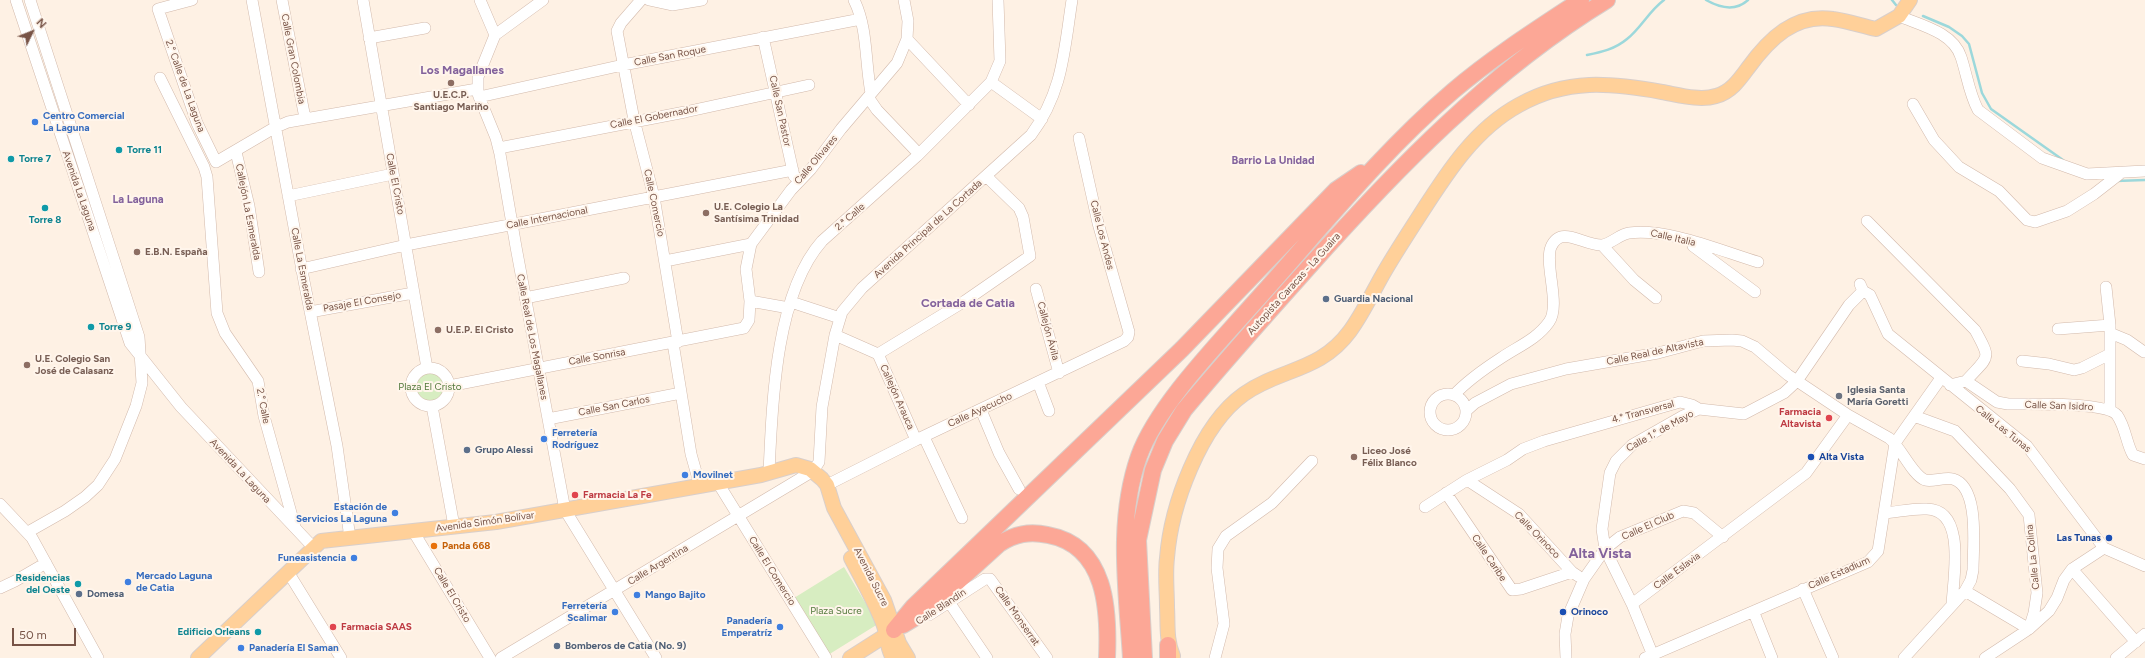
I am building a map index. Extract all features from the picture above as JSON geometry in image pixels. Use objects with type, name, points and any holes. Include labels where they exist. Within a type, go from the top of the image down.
[{"type":"highway","name":"Autopista Caracas - La Guaira","points":[[1131,658],[1125,539],[1133,476],[1140,454],[1153,428],[1187,380],[1380,160],[1454,91],[1505,52],[1581,0]]},
{"type":"highway","name":"Autopista Caracas - La Guaira","points":[[1144,658],[1138,540],[1153,470],[1165,441],[1184,410],[1337,235],[1402,166],[1468,105],[1543,44],[1607,0]]},
{"type":"highway","points":[[891,632],[913,607],[1182,349],[1336,190],[1380,160]]},
{"type":"highway","points":[[891,632],[923,614],[999,544],[1010,537],[1023,533],[1037,533],[1056,536],[1068,542],[1086,558],[1094,569],[1099,579],[1106,606],[1108,624],[1107,658]]},
{"type":"main road","points":[[1170,654],[1166,560],[1170,533],[1185,481],[1200,450],[1226,410],[1241,396],[1257,385],[1317,362],[1333,350],[1345,338],[1427,204],[1467,148],[1491,124],[1520,104],[1564,89],[1583,85],[1617,84],[1680,95],[1707,98],[1717,96],[1735,85],[1775,36],[1791,26],[1806,20],[1820,18],[1833,19],[1876,29],[1899,16],[1910,0]]},
{"type":"main road","name":"Avenida Simón Bolívar","points":[[198,658],[313,547],[327,539],[413,531],[566,510],[718,483],[769,473],[796,465],[813,471]]},
{"type":"main road","name":"Avenida Sucre","points":[[813,471],[828,492],[884,600],[891,632],[908,658]]},
{"type":"main road","points":[[850,658],[891,632]]},
{"type":"main road","name":"Avenida Sucre","points":[[891,632],[887,649],[893,658]]},
{"type":"street","name":"Avenida La Laguna","points":[[16,0],[130,343],[181,407],[313,547]]},
{"type":"street","name":"Avenida La Laguna","points":[[28,532],[65,511],[85,497],[98,485],[114,459],[136,406],[142,383],[139,337],[30,0]]},
{"type":"street","name":"2.° Calle de La Laguna","points":[[188,0],[158,9],[190,104],[216,162]]},
{"type":"street","name":"Calle La Esmeralda","points":[[252,0],[301,269],[337,446],[350,538]]},
{"type":"street","name":"Calle Gran Colombia","points":[[282,0],[305,118]]},
{"type":"street","name":"Calle El Cristo","points":[[363,0],[427,368]]},
{"type":"street","points":[[480,0],[495,35]]},
{"type":"street","points":[[478,93],[478,77],[486,52],[495,35],[543,0]]},
{"type":"street","name":"Calle Comercio","points":[[641,0],[618,28],[623,65],[634,120],[654,197],[665,261],[681,393],[692,454],[700,486]]},
{"type":"street","points":[[649,0],[672,5],[702,0]]},
{"type":"street","points":[[854,0],[861,19],[870,95],[877,110],[919,154]]},
{"type":"street","name":"Calle Olivares","points":[[744,328],[749,320],[750,301],[746,269],[751,244],[796,184],[811,169],[897,63],[907,40],[908,21],[904,0]]},
{"type":"street","name":"2.ª Calle","points":[[769,473],[775,374],[790,305],[804,269],[815,248],[919,154],[991,82],[1000,61],[998,0]]},
{"type":"street","name":"Avenida Principal de La Cortada","points":[[813,471],[819,462],[822,407],[835,335],[840,318],[849,302],[862,288],[1031,135],[1042,119],[1056,90],[1072,0]]},
{"type":"street","points":[[1899,16],[1941,34],[1953,43],[1961,55],[1973,100],[1978,110],[2042,158],[2087,174],[2145,171]]},
{"type":"street","name":"Calle San Roque","points":[[216,162],[236,152],[276,126],[305,118],[478,93],[861,19]]},
{"type":"street","points":[[370,38],[425,28]]},
{"type":"street","name":"Calle San Pastor","points":[[763,37],[796,184]]},
{"type":"street","points":[[907,40],[969,105]]},
{"type":"street","name":"2.° Calle de La Laguna","points":[[160,78],[204,167],[207,177],[212,267]]},
{"type":"street","points":[[991,82],[1042,119]]},
{"type":"street","name":"Calle El Gobernador","points":[[499,148],[809,85]]},
{"type":"street","name":"Calle Real de Los Magallanes","points":[[478,93],[499,148],[525,298],[566,510],[656,658]]},
{"type":"street","points":[[1913,104],[1934,140],[1960,167],[1999,191],[2027,220],[2035,222],[2067,211],[2094,194],[2121,172]]},
{"type":"street","name":"Calle Los Andes","points":[[1079,138],[1098,223],[1129,332]]},
{"type":"street","name":"Callejón La Esmeralda","points":[[236,152],[249,206],[259,272]]},
{"type":"street","name":"Calle Internacional","points":[[301,269],[406,245],[793,170]]},
{"type":"street","points":[[288,196],[393,174]]},
{"type":"street","points":[[878,354],[965,301],[1030,256],[1023,217],[1019,208],[986,176]]},
{"type":"street","points":[[1867,221],[1975,330],[1987,352],[1986,359],[1966,381],[1950,385]]},
{"type":"street","name":"Calle Italia","points":[[1602,245],[1628,233],[1654,232],[1758,262]]},
{"type":"street","points":[[1454,395],[1465,383],[1502,357],[1533,340],[1550,321],[1553,296],[1549,253],[1556,239],[1564,236],[1602,245],[1634,280],[1656,298]]},
{"type":"street","points":[[1686,240],[1755,292]]},
{"type":"street","points":[[665,261],[751,244]]},
{"type":"street","name":"2.° Calle","points":[[212,267],[218,319],[225,333],[258,381],[264,416],[296,529]]},
{"type":"street","points":[[525,298],[624,278]]},
{"type":"street","name":"Calle Las Tunas","points":[[1862,287],[1870,295],[1888,334],[2027,446],[2104,548],[2144,567]]},
{"type":"street","name":"4.° Transversal","points":[[1425,507],[1467,480],[1507,460],[1523,450],[1565,434],[1680,402],[1692,405],[1699,409],[1744,414],[1784,393],[1797,381],[1862,287]]},
{"type":"street","points":[[2106,287],[2110,329],[2110,410],[2117,415],[2133,455],[2145,459]]},
{"type":"street","name":"Callejón Ávila","points":[[1036,289],[1059,373]]},
{"type":"street","name":"Pasaje El Consejo","points":[[310,312],[413,293]]},
{"type":"street","points":[[750,301],[790,305],[840,318]]},
{"type":"street","name":"Calle Sonrisa","points":[[449,386],[539,367],[744,328]]},
{"type":"street","points":[[2058,329],[2110,329],[2144,352]]},
{"type":"street","name":"Calle Ayacucho","points":[[828,492],[920,438],[1124,341],[1129,332]]},
{"type":"street","name":"Callejón Arauca","points":[[835,335],[878,354],[962,518]]},
{"type":"street","name":"Calle Real de Altavista","points":[[1466,411],[1475,404],[1511,384],[1566,369],[1658,353],[1703,341],[1742,342],[1755,347],[1797,381],[1848,415],[1895,443],[1917,474],[1925,480],[1953,480],[1964,487],[1971,500],[1973,570],[1971,580],[1965,591],[1904,658]]},
{"type":"street","points":[[2022,361],[2049,364],[2074,370],[2110,354]]},
{"type":"street","points":[[427,368],[441,371],[447,378],[449,386],[446,398],[438,404],[432,406],[419,403],[411,390],[414,376],[422,369],[427,368]]},
{"type":"street","name":"Calle Estadium","points":[[1650,657],[1803,589],[1868,562],[1878,551],[1895,443],[1941,378]]},
{"type":"street","name":"Calle San Isidro","points":[[1966,381],[1997,402],[2008,404],[2103,407],[2110,410]]},
{"type":"street","points":[[1038,382],[1049,412]]},
{"type":"street","name":"Calle San Carlos","points":[[548,419],[681,393]]},
{"type":"street","points":[[1442,395],[1454,395],[1463,401],[1466,411],[1462,423],[1458,428],[1445,430],[1435,424],[1430,413],[1433,402],[1442,395]]},
{"type":"street","points":[[432,406],[454,526]]},
{"type":"street","name":"Calle 1.° de Mayo","points":[[1650,657],[1632,604],[1605,549],[1602,529],[1610,473],[1616,461],[1632,445],[1683,416],[1699,409]]},
{"type":"street","points":[[981,410],[998,453],[1019,489]]},
{"type":"street","points":[[1723,537],[1806,473],[1848,415]]},
{"type":"street","name":"Calle La Colina","points":[[1914,416],[1955,431],[2010,489],[2027,511],[2037,593],[2034,613],[2029,629]]},
{"type":"street","points":[[1215,658],[1224,624],[1217,568],[1218,549],[1226,536],[1272,503],[1312,461]]},
{"type":"street","name":"Calle Argentina","points":[[501,658],[813,471]]},
{"type":"street","name":"Calle Orinoco","points":[[1467,480],[1519,514],[1572,572],[1584,579]]},
{"type":"street","name":"Calle El Comercio","points":[[718,483],[826,658]]},
{"type":"street","name":"Calle Caribe","points":[[1446,493],[1512,590],[1521,589],[1572,572]]},
{"type":"street","points":[[0,504],[28,532],[98,658]]},
{"type":"street","points":[[1884,513],[1927,509],[1935,510],[1947,518],[1952,525],[1955,539],[1952,605]]},
{"type":"street","name":"Calle El Club","points":[[1566,658],[1565,634],[1568,616],[1584,579],[1605,549],[1620,537],[1683,511],[1694,513],[1723,537]]},
{"type":"street","name":"Calle El Cristo","points":[[413,531],[490,658]]},
{"type":"street","name":"Calle Eslavia","points":[[1632,604],[1723,537]]},
{"type":"street","points":[[1987,657],[2029,629],[2049,611],[2057,598],[2064,580],[2072,570],[2104,548]]},
{"type":"street","points":[[0,588],[46,563]]},
{"type":"street","points":[[2072,570],[2136,642]]},
{"type":"street","points":[[288,572],[341,658]]},
{"type":"street","name":"Calle Blandín","points":[[891,632],[911,626],[985,579]]},
{"type":"street","name":"Calle Monserrat","points":[[985,579],[994,583],[1047,658]]},
{"type":"street","points":[[1803,589],[1833,658]]},
{"type":"street","points":[[1965,591],[2029,629]]},
{"type":"street","points":[[949,602],[987,658]]},
{"type":"street","points":[[1754,612],[1772,658]]},
{"type":"street","points":[[2116,658],[2145,634]]},
{"type":"green space","name":"Plaza El Cristo","points":[[427,371],[433,371],[442,375],[446,387],[442,399],[433,403],[427,403],[418,399],[414,390],[414,384],[418,375]]},
{"type":"green space","name":"Plaza Sucre","points":[[844,567],[878,624],[828,655],[794,598]]},
{"type":"waterway","points":[[1587,55],[1608,50],[1618,45],[1632,35],[1654,9],[1664,0]]},
{"type":"waterway","points":[[1706,0],[1727,8],[1738,6],[1748,0]]},
{"type":"waterway","points":[[1892,0],[1896,5]]},
{"type":"waterway","points":[[1923,16],[1949,27],[1962,36],[1969,44],[1982,93],[1991,109],[2063,160]]},
{"type":"waterway","points":[[2116,181],[2145,180]]},
{"type":"place","name":"U.E.C.P. Santiago Mariño","points":[[451,83]]},
{"type":"place","name":"Centro Comercial La Laguna","points":[[35,122]]},
{"type":"place","name":"Torre 11","points":[[119,150]]},
{"type":"place","name":"Torre 7","points":[[11,159]]},
{"type":"place","name":"Torre 8","points":[[45,208]]},
{"type":"place","name":"U.E. Colegio La Santísima Trinidad","points":[[706,213]]},
{"type":"place","name":"E.B.N. España","points":[[137,252]]},
{"type":"place","name":"Guardia Nacional","points":[[1326,299]]},
{"type":"place","name":"Torre 9","points":[[91,327]]},
{"type":"place","name":"U.E.P. El Cristo","points":[[438,330]]},
{"type":"place","name":"U.E. Colegio San José de Calasanz","points":[[27,365]]},
{"type":"place","name":"Iglesia Santa María Goretti","points":[[1839,396]]},
{"type":"place","name":"Farmacia Altavista","points":[[1829,418]]},
{"type":"place","name":"Ferretería Rodríguez","points":[[544,439]]},
{"type":"place","name":"Grupo Alessi","points":[[467,450]]},
{"type":"place","name":"Liceo José Félix Blanco","points":[[1354,457]]},
{"type":"place","name":"Alta Vista","points":[[1811,457]]},
{"type":"place","name":"Movilnet","points":[[685,475]]},
{"type":"place","name":"Farmacia La Fe","points":[[575,495]]},
{"type":"place","name":"Estación de Servicios La Laguna","points":[[395,513]]},
{"type":"place","name":"Las Tunas","points":[[2109,538]]},
{"type":"place","name":"Panda 668","points":[[434,546]]},
{"type":"place","name":"Funeasistencia","points":[[354,558]]},
{"type":"place","name":"Mercado Laguna de Catia","points":[[128,582]]},
{"type":"place","name":"Residencias del Oeste","points":[[78,584]]},
{"type":"place","name":"Domesa","points":[[79,594]]},
{"type":"place","name":"Mango Bajito","points":[[637,595]]},
{"type":"place","name":"Ferretería Scalimar","points":[[615,612]]},
{"type":"place","name":"Orinoco","points":[[1563,612]]},
{"type":"place","name":"Farmacia SAAS","points":[[333,627]]},
{"type":"place","name":"Panadería Emperatríz","points":[[780,627]]},
{"type":"place","name":"Edificio Orleans","points":[[258,632]]},
{"type":"place","name":"Bomberos de Catia (No. 9)","points":[[557,646]]},
{"type":"place","name":"Panadería El Saman","points":[[241,648]]},
{"type":"district","name":"Los Magallanes","points":[[462,70]]},
{"type":"district","name":"Barrio La Unidad","points":[[1273,161]]},
{"type":"district","name":"La Laguna","points":[[138,200]]},
{"type":"district","name":"Cortada de Catia","points":[[968,303]]},
{"type":"district","name":"Alta Vista","points":[[1600,554]]}]
